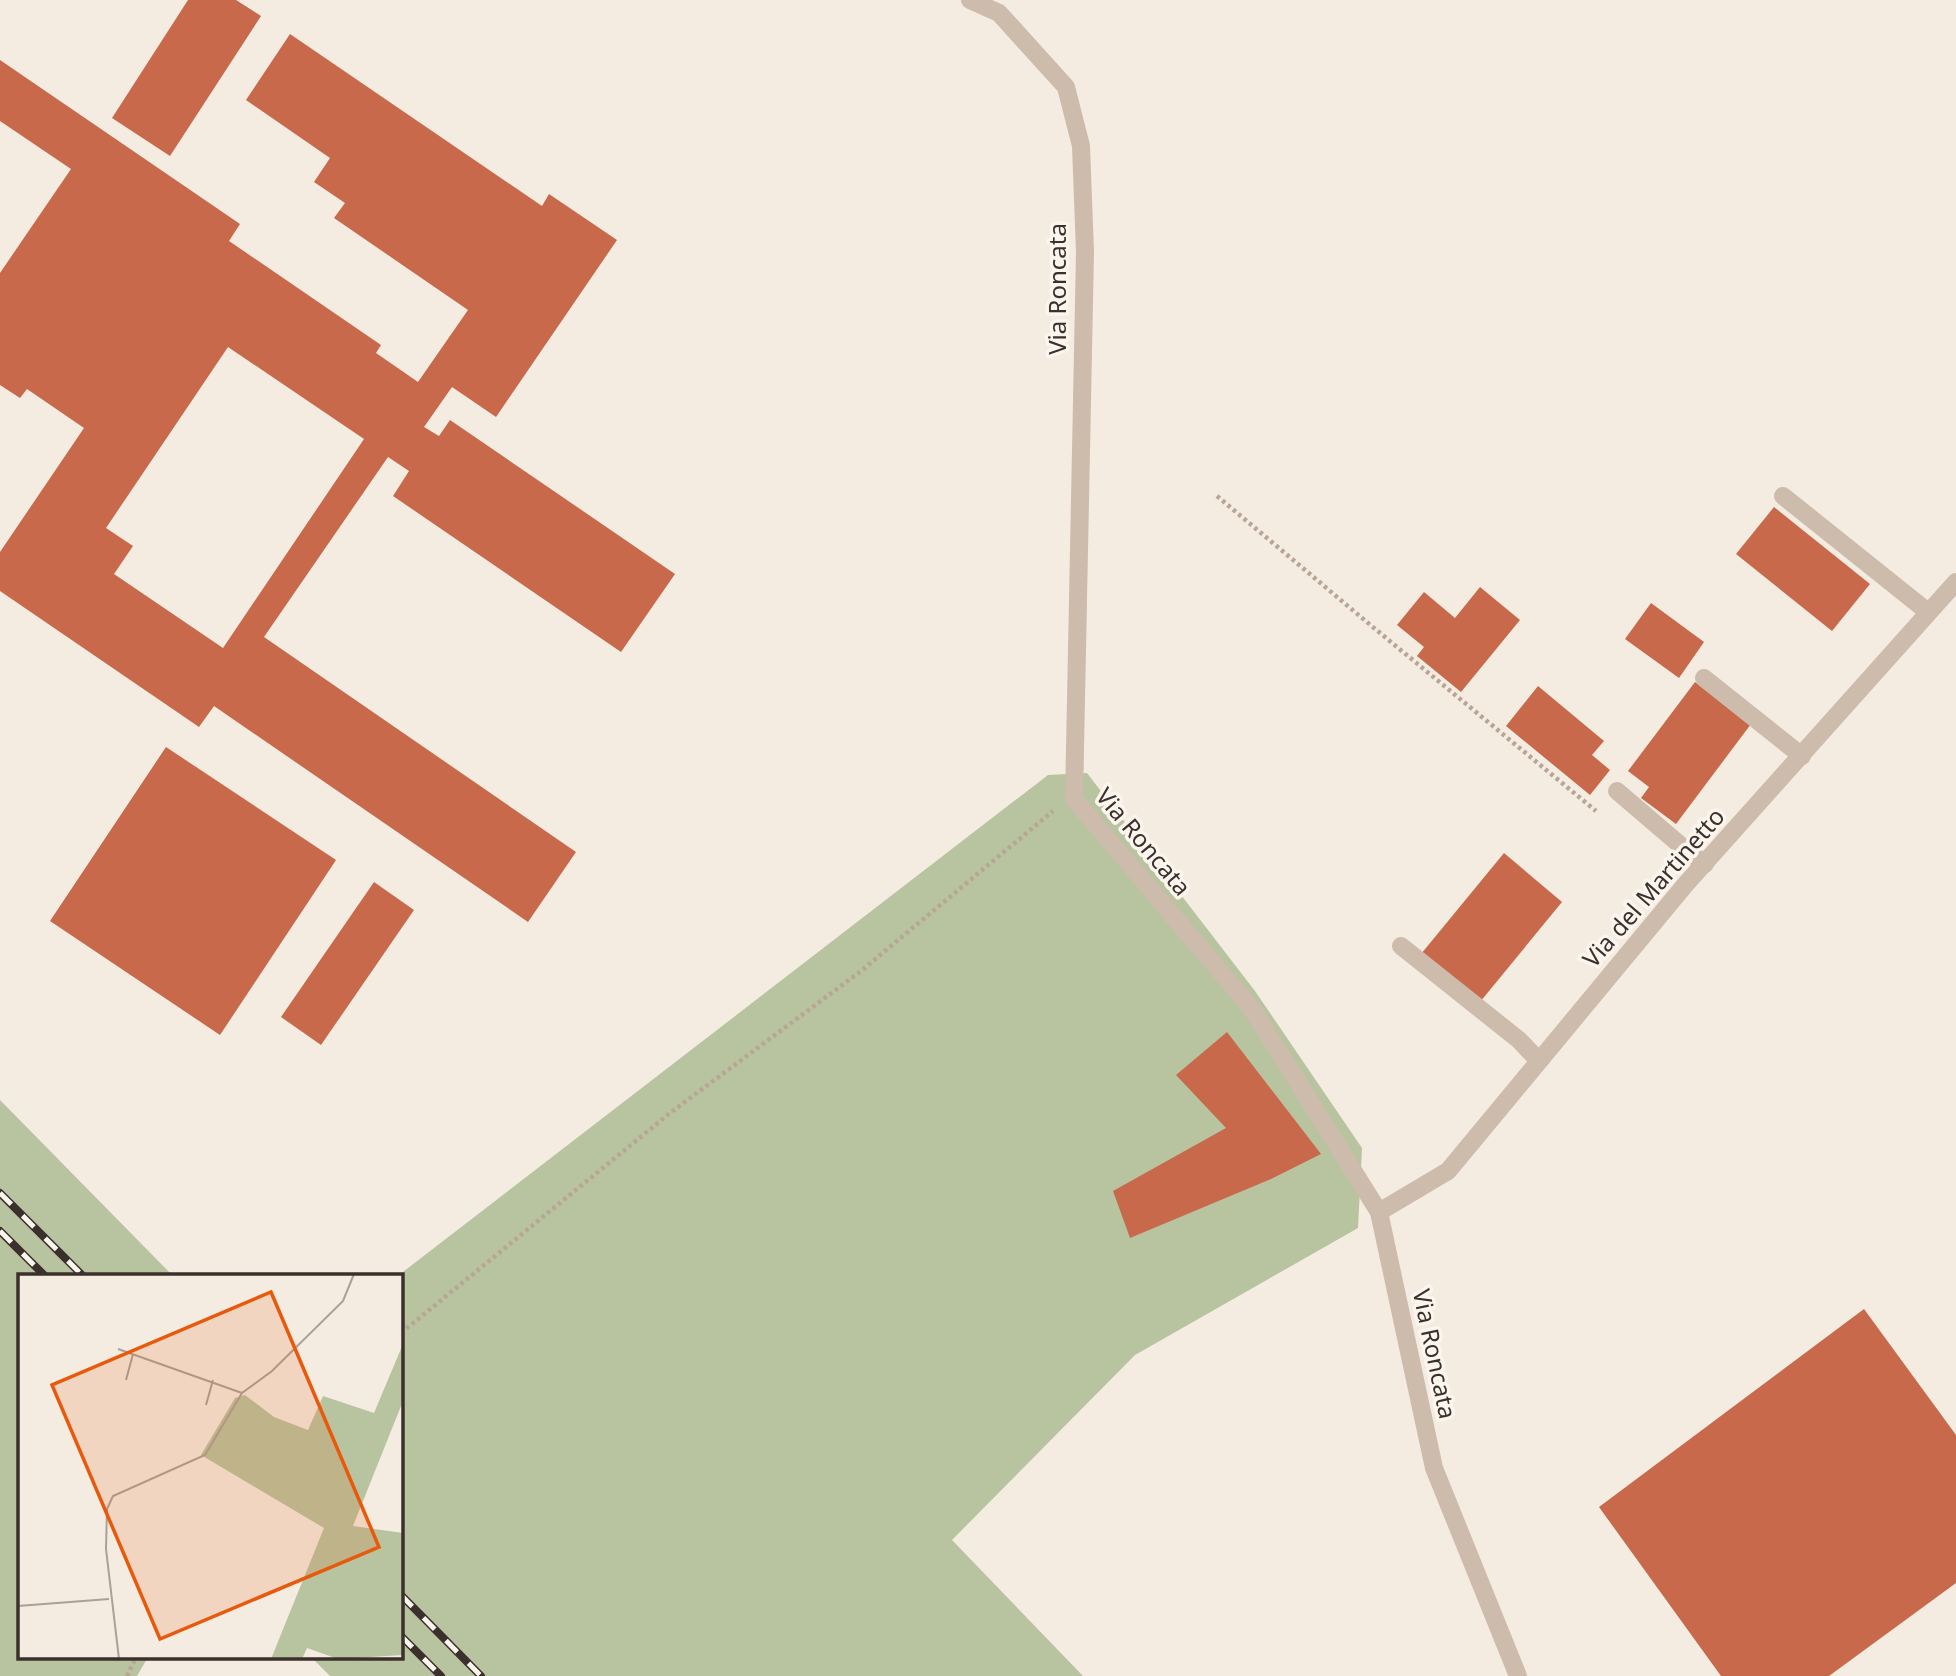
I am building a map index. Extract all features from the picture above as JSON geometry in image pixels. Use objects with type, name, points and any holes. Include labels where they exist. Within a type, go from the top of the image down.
[{"type":"street","name":"Via Roncata","points":[[970,0],[999,13],[1066,88],[1081,146],[1085,252],[1074,799],[1252,1009],[1379,1212],[1434,1468],[1518,1676]]},
{"type":"street","points":[[1783,496],[1928,611]]},
{"type":"street","name":"Via del Martinetto","points":[[1379,1212],[1448,1171],[1705,864],[1956,582]]},
{"type":"street","points":[[1704,678],[1802,756]]},
{"type":"street","points":[[1617,791],[1705,864]]},
{"type":"street","points":[[1401,946],[1519,1040],[1539,1061]]},
{"type":"path","points":[[1217,496],[1600,814]]},
{"type":"path","points":[[402,1332],[670,1113],[861,971],[1046,815],[1074,799]]},
{"type":"path","points":[[127,1676],[136,1658]]},
{"type":"green space","points":[[1087,773],[1255,991],[1362,1148],[1358,1228],[1135,1355],[952,1540],[1083,1676],[330,1676],[312,1658],[402,1658],[400,1274],[1048,775]]},
{"type":"green space","points":[[0,1100],[171,1274],[18,1274],[18,1658],[147,1658],[137,1676],[0,1676]]},
{"type":"building","points":[[188,0],[236,0],[261,16],[170,156],[112,118]]},
{"type":"building","points":[[290,34],[542,206],[549,194],[617,240],[496,417],[452,387],[424,427],[439,436],[450,420],[675,574],[621,652],[393,496],[409,471],[388,457],[264,637],[576,852],[528,922],[214,706],[199,727],[0,591],[0,552],[84,428],[27,389],[20,398],[0,385],[0,273],[71,169],[0,121],[0,60],[240,224],[229,241],[381,345],[376,353],[418,382],[468,310],[334,218],[345,203],[314,182],[330,158],[246,100]],"holes":[[[228,347],[364,439],[223,648],[114,574],[133,546],[106,528]]]},
{"type":"building","points":[[1774,507],[1870,584],[1832,631],[1736,554]]},
{"type":"building","points":[[1480,587],[1520,620],[1461,692],[1417,656],[1424,647],[1397,625],[1424,592],[1455,618]]},
{"type":"building","points":[[1651,603],[1704,642],[1679,678],[1625,639]]},
{"type":"building","points":[[1695,682],[1751,724],[1676,824],[1641,798],[1649,787],[1628,771]]},
{"type":"building","points":[[1538,686],[1604,741],[1592,755],[1610,770],[1590,795],[1506,726]]},
{"type":"building","points":[[166,747],[336,860],[220,1035],[50,921]]},
{"type":"building","points":[[1504,853],[1562,902],[1480,1002],[1421,954]]},
{"type":"building","points":[[374,882],[414,910],[321,1045],[281,1017]]},
{"type":"building","points":[[1227,1032],[1321,1154],[1271,1179],[1130,1238],[1113,1191],[1226,1128],[1176,1075]]},
{"type":"building","points":[[1864,1309],[1956,1435],[1956,1583],[1829,1676],[1721,1676],[1599,1507]]},
{"type":"railway","points":[[0,1193],[81,1274]]},
{"type":"railway","points":[[0,1231],[43,1274]]},
{"type":"railway","points":[[402,1596],[481,1676]]},
{"type":"railway","points":[[402,1637],[441,1676]]}]
